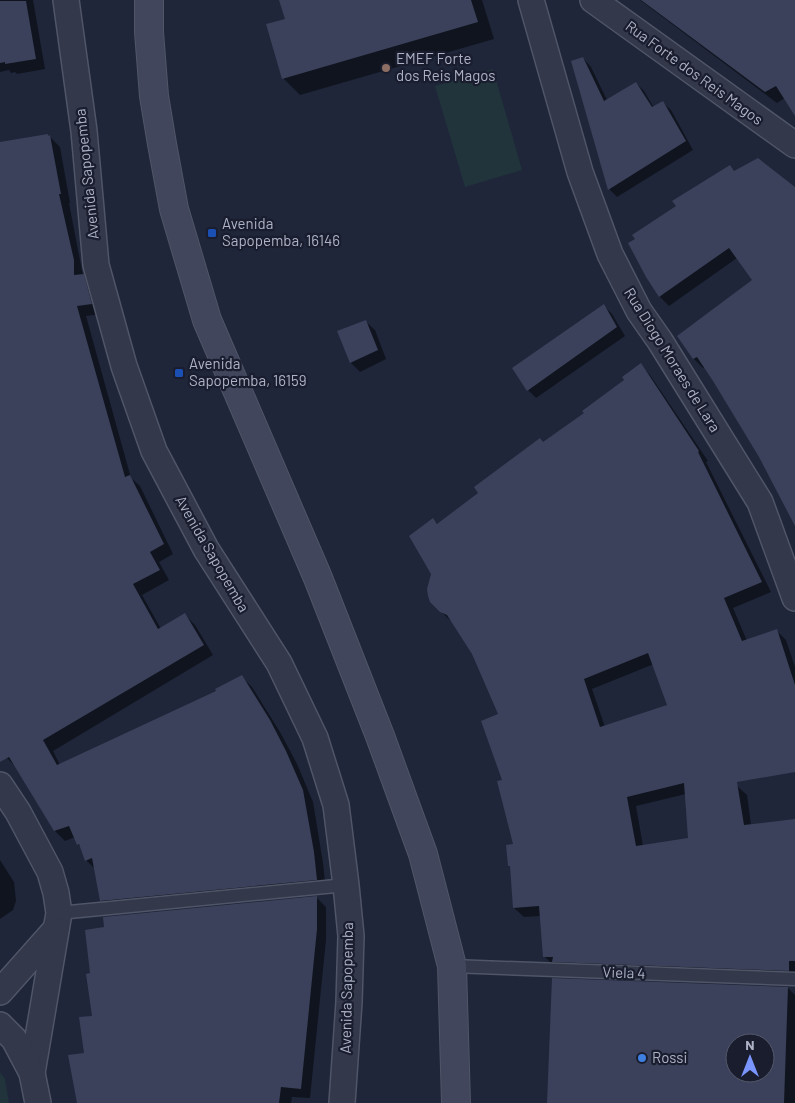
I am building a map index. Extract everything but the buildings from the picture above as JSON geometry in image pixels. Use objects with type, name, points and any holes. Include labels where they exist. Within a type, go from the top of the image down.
[{"type":"main road","points":[[149,0],[154,96],[162,144],[174,208],[208,320],[318,578],[380,736],[423,854],[452,966],[456,1103]]},
{"type":"street","name":"Avenida Sapopemba","points":[[66,0],[84,131],[96,265],[124,366],[154,451],[206,549],[279,663],[315,738],[336,805],[351,936],[349,1002],[342,1103]]},
{"type":"street","name":"Rua Diogo Moraes de Lara","points":[[532,0],[580,172],[610,254],[639,311],[660,341],[760,502],[795,598]]},
{"type":"street","name":"Rua Forte dos Reis Magos","points":[[593,0],[795,146]]},
{"type":"street","points":[[0,785],[18,812],[50,872],[56,893],[58,921],[32,1073]]},
{"type":"street","points":[[0,992],[58,921]]},
{"type":"street","points":[[0,1025],[14,1039],[32,1073],[38,1103]]},
{"type":"lane","points":[[58,921],[346,886]]},
{"type":"lane","name":"Viela 4","points":[[452,966],[795,979]]},
{"type":"shaded area","points":[[493,69],[522,170],[465,187],[435,86]]},
{"type":"shaded area","points":[[0,1072],[5,1079],[9,1103],[0,1103]]},
{"type":"place","name":"EMEF Forte dos Reis Magos","points":[[386,68]]},
{"type":"place","name":"Avenida Sapopemba, 16146","points":[[212,233]]},
{"type":"place","name":"Avenida Sapopemba, 16159","points":[[179,373]]},
{"type":"place","name":"Rossi","points":[[642,1058]]}]
